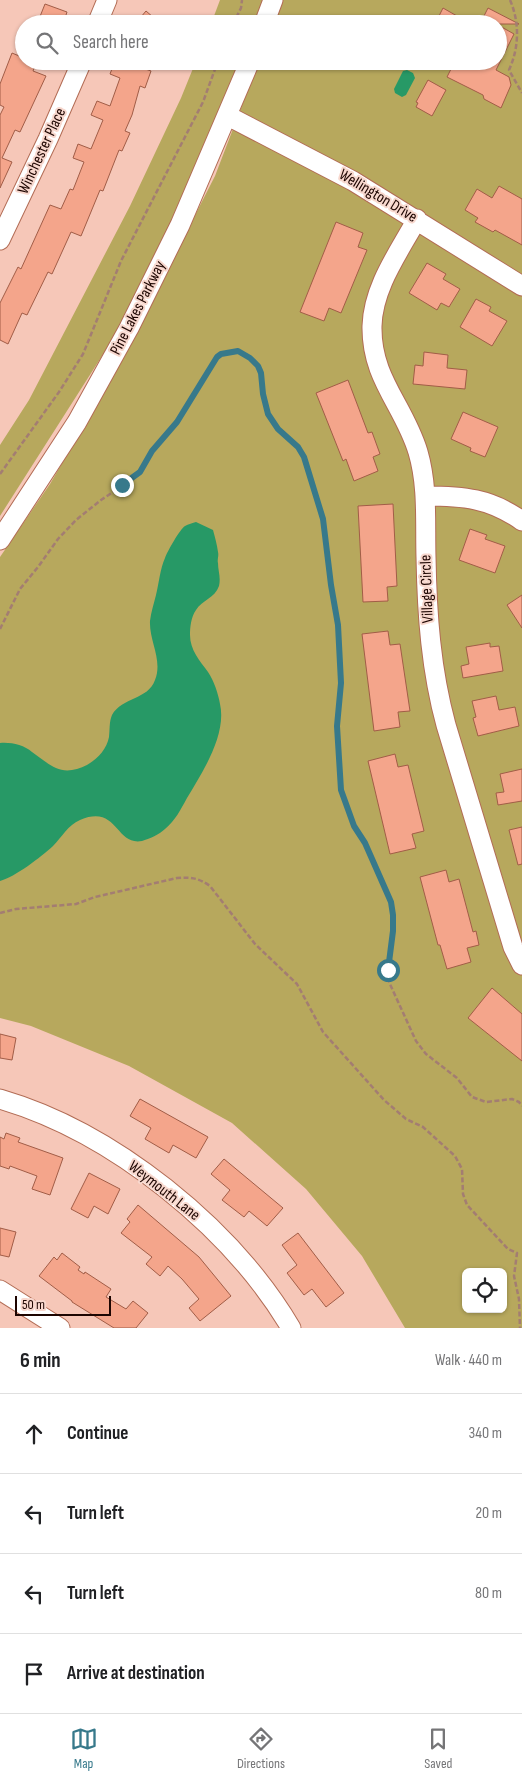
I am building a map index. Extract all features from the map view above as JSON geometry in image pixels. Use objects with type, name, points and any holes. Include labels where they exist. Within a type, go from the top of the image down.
[{"type":"street","points":[[101,15],[107,0]]},
{"type":"street","points":[[267,15],[273,0]]},
{"type":"street","name":"Winchester Place","points":[[0,240],[78,70]]},
{"type":"street","name":"Pine Lakes Parkway","points":[[0,540],[77,422],[129,328],[180,225],[246,70]]},
{"type":"street","name":"Wellington Drive","points":[[228,116],[354,181],[522,286]]},
{"type":"street","name":"Village Circle","points":[[417,219],[379,291],[373,315],[374,353],[379,371],[415,442],[425,496],[427,610],[435,679],[446,725],[513,947],[522,965]]},
{"type":"street","points":[[425,496],[481,500],[497,506],[522,521]]},
{"type":"street","name":"Weymouth Lane","points":[[0,1099],[46,1117],[86,1136],[128,1162],[179,1199],[231,1248],[272,1299],[291,1328]]},
{"type":"street","points":[[0,1290],[60,1328]]},
{"type":"path","points":[[238,15],[242,0]]},
{"type":"path","points":[[510,0],[518,39],[515,56],[509,70],[522,93]]},
{"type":"path","points":[[0,474],[83,354],[120,261],[203,102],[215,70]]},
{"type":"path","points":[[0,629],[20,588],[58,540],[76,520],[140,472],[152,451],[177,422],[217,357],[221,354],[238,351],[250,358],[258,366],[261,373],[265,404],[271,421],[298,447],[304,457],[323,519],[338,625],[341,683],[337,726],[341,790],[354,826],[365,843],[391,902],[393,931],[389,956],[389,982],[416,1041],[426,1054],[457,1078],[472,1097],[486,1102],[512,1099],[519,1102],[522,1106]]},
{"type":"path","points":[[0,913],[16,909],[76,904],[95,897],[177,878],[191,877],[201,880],[216,893],[255,944],[297,984],[323,1032],[384,1100],[406,1118],[423,1127],[455,1156],[462,1169],[463,1194],[467,1205],[508,1249],[517,1253],[522,1252]]},
{"type":"path","points":[[517,1253],[514,1276],[519,1299],[520,1328]]},
{"type":"shaded area","points":[[220,0],[263,0],[258,15],[214,15]]},
{"type":"shaded area","points":[[282,0],[522,0],[522,1328],[405,1328],[362,1256],[306,1189],[232,1123],[129,1066],[31,1026],[0,1018],[0,557],[50,484],[116,370],[215,176],[256,70],[507,70],[507,15],[277,15]]},
{"type":"shaded area","points":[[192,70],[237,70],[173,222],[116,334],[0,516],[0,445],[29,400],[130,206]]},
{"type":"shaded area","points":[[407,70],[413,73],[415,78],[406,95],[402,97],[395,93],[394,89],[403,71]]},
{"type":"shaded area","points":[[196,522],[213,530],[217,544],[220,580],[215,593],[194,613],[190,629],[190,640],[194,650],[212,679],[220,704],[220,728],[217,741],[206,765],[175,819],[163,831],[151,838],[133,841],[126,838],[109,821],[102,817],[80,820],[72,825],[53,846],[35,861],[0,881],[0,743],[21,746],[61,770],[78,769],[90,763],[100,754],[107,743],[112,715],[116,709],[147,691],[152,687],[155,680],[157,658],[151,636],[150,621],[162,567],[168,551],[180,531],[185,526]]},
{"type":"building","points":[[45,4],[67,12],[66,15],[41,15]]},
{"type":"building","points":[[443,8],[455,15],[440,15]]},
{"type":"building","points":[[488,8],[502,15],[484,15]]},
{"type":"building","points":[[146,11],[151,15],[143,15]]},
{"type":"building","points":[[507,18],[519,24],[507,24]]},
{"type":"building","points":[[507,30],[514,34],[507,48]]},
{"type":"building","points":[[12,53],[15,54],[15,70],[33,70],[46,76],[20,132],[15,130],[2,158],[12,162],[0,188],[0,115],[4,107],[0,105],[0,84]]},
{"type":"building","points":[[112,70],[151,71],[145,88],[140,86],[132,115],[125,131],[130,133],[122,151],[119,150],[103,191],[100,190],[81,236],[71,232],[52,274],[48,272],[27,315],[22,313],[8,344],[0,340],[0,303],[18,267],[21,269],[50,205],[61,209],[70,189],[73,190],[84,162],[73,158],[78,144],[91,149],[103,120],[91,115],[97,101],[110,106],[120,78],[110,74]]},
{"type":"building","points":[[450,70],[496,70],[509,77],[511,85],[501,108],[484,99],[483,95],[447,77]]},
{"type":"building","points":[[428,80],[446,90],[432,116],[416,107],[418,103],[416,102]]},
{"type":"building","points":[[499,186],[522,199],[522,245],[495,230],[493,232],[475,222],[478,218],[465,210],[477,189],[492,198]]},
{"type":"building","points":[[336,222],[363,233],[358,247],[367,250],[341,313],[329,308],[324,321],[300,312]]},
{"type":"building","points":[[427,263],[446,274],[443,279],[460,289],[449,307],[441,303],[437,310],[409,293]]},
{"type":"building","points":[[476,299],[491,307],[489,311],[507,321],[492,346],[460,327]]},
{"type":"building","points":[[424,352],[448,355],[447,368],[467,370],[465,389],[413,384],[415,365],[423,366]]},
{"type":"building","points":[[348,380],[368,433],[372,432],[380,454],[373,457],[378,471],[354,481],[346,459],[343,461],[316,393]]},
{"type":"building","points":[[463,412],[498,427],[485,457],[470,451],[471,448],[451,439]]},
{"type":"building","points":[[393,504],[397,586],[387,587],[388,601],[363,602],[358,506]]},
{"type":"building","points":[[470,529],[487,535],[485,539],[505,546],[495,573],[459,560]]},
{"type":"building","points":[[522,595],[522,628],[507,605]]},
{"type":"building","points":[[388,631],[390,645],[400,644],[410,711],[398,712],[400,727],[374,731],[362,634]]},
{"type":"building","points":[[490,643],[490,647],[499,646],[503,671],[463,678],[461,666],[469,664],[466,647]]},
{"type":"building","points":[[496,696],[499,710],[515,707],[519,726],[478,736],[473,718],[476,717],[472,701]]},
{"type":"building","points":[[395,754],[398,767],[408,765],[424,831],[412,834],[416,848],[390,854],[368,761]]},
{"type":"building","points":[[522,769],[522,801],[498,805],[496,793],[504,792],[500,774]]},
{"type":"building","points":[[522,827],[522,864],[518,865],[509,830]]},
{"type":"building","points":[[446,870],[449,882],[459,879],[473,932],[476,931],[479,945],[467,948],[471,962],[447,969],[440,945],[438,945],[420,877]]},
{"type":"building","points":[[492,988],[522,1014],[522,1061],[468,1018]]},
{"type":"building","points":[[0,1034],[16,1038],[12,1060],[0,1058]]},
{"type":"building","points":[[140,1099],[208,1137],[196,1158],[173,1145],[169,1153],[145,1139],[151,1128],[130,1116]]},
{"type":"building","points":[[6,1133],[20,1138],[18,1142],[63,1158],[50,1195],[32,1189],[37,1176],[10,1166],[9,1169],[0,1166],[0,1137],[4,1139]]},
{"type":"building","points":[[224,1159],[283,1208],[267,1226],[249,1211],[244,1217],[222,1200],[230,1190],[211,1174]]},
{"type":"building","points":[[89,1173],[120,1189],[108,1214],[94,1206],[88,1218],[71,1209]]},
{"type":"building","points":[[138,1205],[199,1257],[231,1296],[200,1321],[189,1308],[199,1299],[182,1279],[168,1266],[160,1276],[146,1264],[152,1257],[121,1233],[130,1222],[127,1219]]},
{"type":"building","points":[[0,1228],[16,1232],[9,1257],[0,1255]]},
{"type":"building","points":[[298,1233],[344,1293],[326,1307],[312,1289],[304,1295],[287,1273],[297,1265],[282,1245]]},
{"type":"building","points":[[62,1253],[80,1267],[78,1270],[84,1274],[85,1272],[111,1289],[106,1297],[126,1309],[133,1301],[148,1313],[136,1328],[114,1328],[72,1302],[39,1276],[54,1257],[57,1260]]},
{"type":"route","points":[[122,485],[140,472],[152,451],[177,422],[217,357],[221,354],[238,351],[244,353],[258,366],[261,373],[268,414],[271,421],[298,447],[304,457],[323,519],[338,625],[341,683],[337,726],[341,790],[354,826],[365,843],[391,902],[393,931],[388,970]]}]
